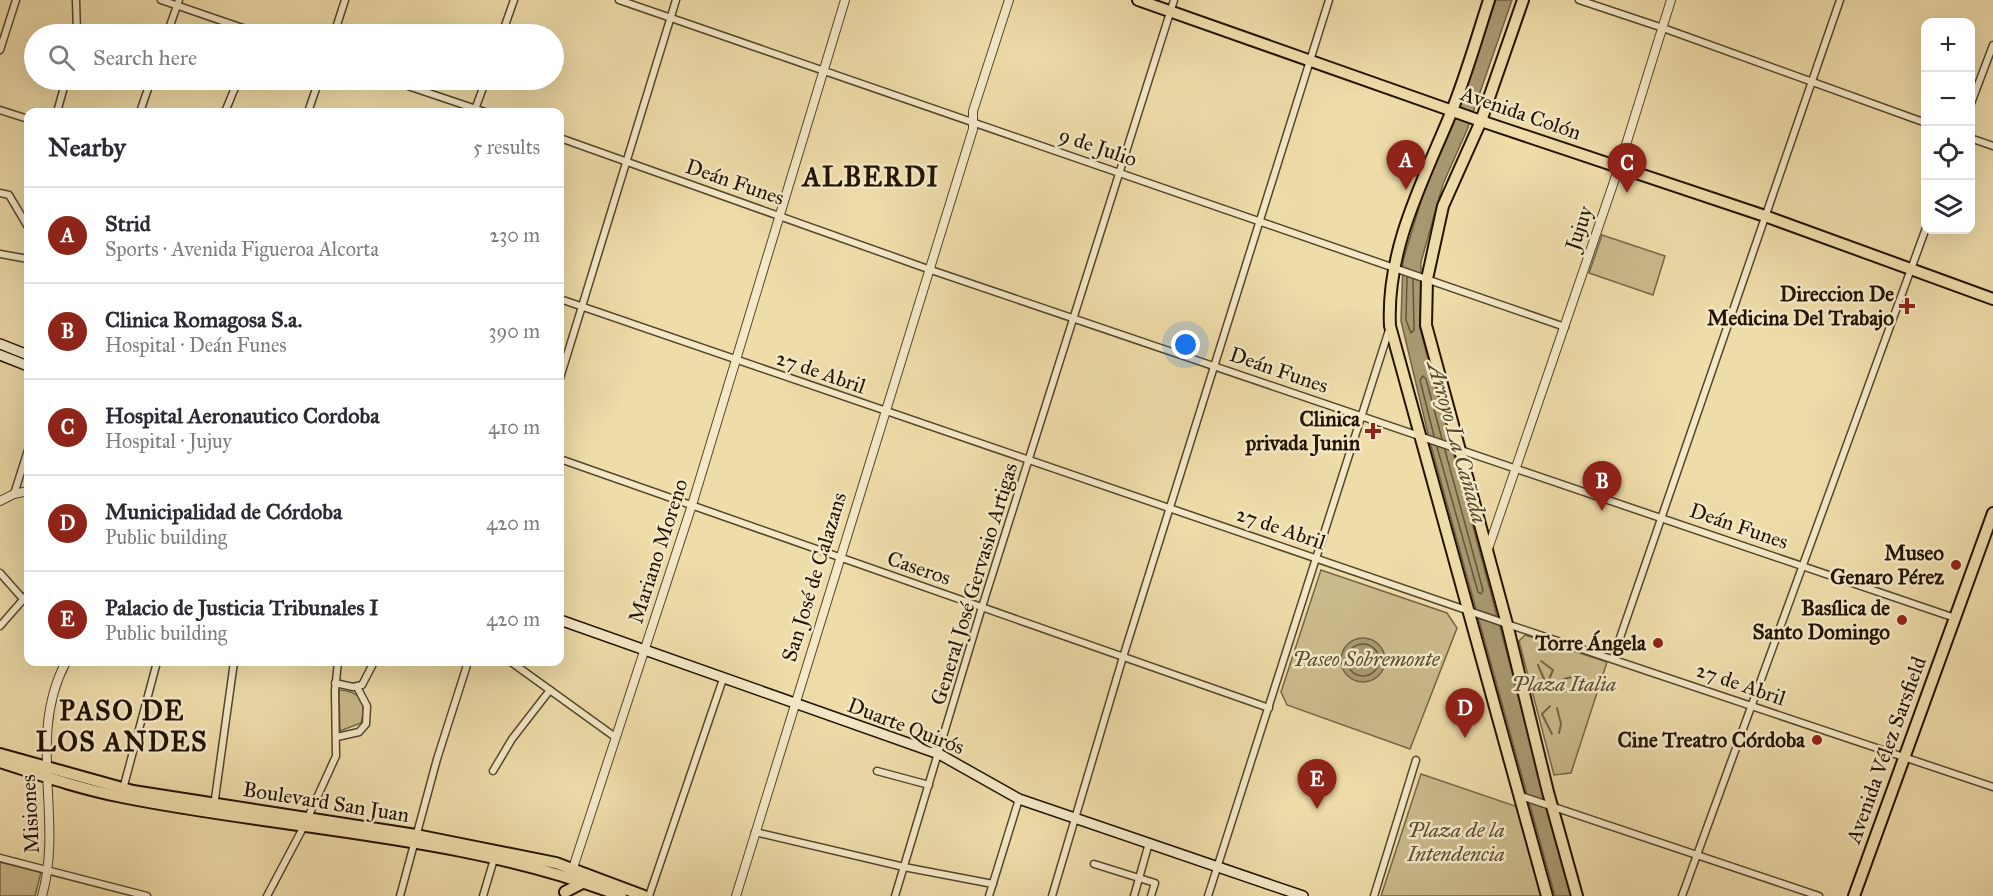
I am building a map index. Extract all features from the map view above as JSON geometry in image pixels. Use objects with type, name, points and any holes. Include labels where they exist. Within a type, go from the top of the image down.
[{"type":"main road","name":"Avenida Colón","points":[[1138,0],[1173,6],[1481,121],[1765,216],[1993,299]]},
{"type":"main road","points":[[1490,0],[1452,110],[1414,198],[1394,267],[1390,326],[1547,896]]},
{"type":"main road","points":[[1523,0],[1481,121],[1443,206],[1427,279],[1426,325],[1486,553],[1508,624],[1552,807],[1577,896]]},
{"type":"main road","points":[[0,344],[24,353]]},
{"type":"main road","points":[[0,355],[24,364]]},
{"type":"main road","name":"Avenida Vélez Sarsfield","points":[[1854,896],[1993,513]]},
{"type":"main road","name":"Duarte Quirós","points":[[564,621],[939,754],[1019,800],[1303,896]]},
{"type":"main road","name":"Boulevard San Juan","points":[[0,754],[46,772]]},
{"type":"main road","name":"Boulevard San Juan","points":[[0,762],[122,793],[415,840],[572,872],[646,896]]},
{"type":"main road","name":"Boulevard San Juan","points":[[415,840],[494,859],[572,872],[584,882],[621,896]]},
{"type":"main road","points":[[565,894],[584,882]]},
{"type":"street","points":[[0,50],[16,0]]},
{"type":"street","points":[[76,0],[77,24]]},
{"type":"street","points":[[160,0],[178,3],[234,24]]},
{"type":"street","points":[[337,24],[345,0]]},
{"type":"street","points":[[505,24],[513,0]]},
{"type":"street","name":"9 de Julio","points":[[619,0],[1565,327]]},
{"type":"street","points":[[564,365],[676,0]]},
{"type":"street","name":"Mariano Moreno","points":[[565,894],[692,505],[845,0]]},
{"type":"street","name":"San José de Calazans","points":[[736,896],[838,558],[973,129],[971,120],[1009,0]]},
{"type":"street","points":[[1052,896],[1123,657],[1172,508],[1329,0]]},
{"type":"street","points":[[1579,0],[1663,27],[1921,121]]},
{"type":"street","name":"Jujuy","points":[[1486,553],[1518,467],[1619,167],[1671,0]]},
{"type":"street","points":[[1613,658],[1840,0]]},
{"type":"street","points":[[171,24],[178,3]]},
{"type":"street","name":"General José Gervasio Artigas","points":[[895,896],[982,607],[1173,6]]},
{"type":"street","points":[[1975,95],[1993,45]]},
{"type":"street","points":[[58,108],[63,90]]},
{"type":"street","points":[[141,108],[148,90]]},
{"type":"street","points":[[227,108],[234,90]]},
{"type":"street","points":[[309,108],[316,90]]},
{"type":"street","points":[[417,90],[467,108]]},
{"type":"street","points":[[476,108],[482,90]]},
{"type":"street","points":[[0,110],[24,118]]},
{"type":"street","name":"Deán Funes","points":[[564,139],[928,269],[1074,316],[1421,437],[1518,467],[1955,618]]},
{"type":"street","points":[[1975,139],[1993,146]]},
{"type":"street","points":[[0,194],[9,195],[24,220]]},
{"type":"street","points":[[1682,896],[1924,234]]},
{"type":"street","points":[[0,254],[24,258]]},
{"type":"street","name":"27 de Abril","points":[[564,300],[885,412],[1993,787]]},
{"type":"street","points":[[1208,896],[1390,326]]},
{"type":"street","name":"Caseros","points":[[564,460],[1269,708]]},
{"type":"street","points":[[14,494],[24,463]]},
{"type":"street","points":[[0,501],[24,492]]},
{"type":"street","points":[[0,573],[24,595]]},
{"type":"street","points":[[0,626],[24,599]]},
{"type":"street","name":"Misiones","points":[[42,896],[50,870],[46,725],[65,666]]},
{"type":"street","points":[[122,793],[156,666]]},
{"type":"street","points":[[213,809],[233,666]]},
{"type":"street","points":[[267,896],[306,823],[336,756],[335,683],[337,666]]},
{"type":"street","points":[[335,683],[357,687],[362,685],[372,666]]},
{"type":"street","points":[[400,896],[467,666]]},
{"type":"street","points":[[517,666],[615,737]]},
{"type":"street","points":[[646,896],[723,679]]},
{"type":"street","points":[[337,736],[359,732],[366,724],[367,706],[357,687]]},
{"type":"street","points":[[493,771],[512,739],[550,690]]},
{"type":"street","points":[[1374,896],[1416,760]]},
{"type":"street","points":[[878,771],[929,785]]},
{"type":"street","points":[[1521,796],[1819,896]]},
{"type":"street","points":[[989,896],[1019,800]]},
{"type":"street","points":[[754,832],[904,867],[993,884]]},
{"type":"street","points":[[1134,896],[1149,843]]},
{"type":"street","points":[[0,858],[147,896]]},
{"type":"street","points":[[483,896],[494,859]]},
{"type":"street","points":[[1095,864],[1155,883],[1151,896]]},
{"type":"green space","points":[[1602,235],[1665,256],[1653,295],[1589,273]]},
{"type":"green space","name":"Paseo Sobremonte","points":[[1321,570],[1447,613],[1457,628],[1410,749],[1287,705],[1281,692]]},
{"type":"green space","name":"Plaza Italia","points":[[1525,635],[1607,662],[1571,773],[1554,775],[1519,641]]},
{"type":"green space","points":[[339,690],[357,696],[363,710],[361,723],[340,731]]},
{"type":"green space","name":"Plaza de la Intendencia","points":[[1421,774],[1521,808],[1542,896],[1381,896]]},
{"type":"green space","points":[[0,862],[41,872],[35,896],[0,896]]},
{"type":"water","points":[[1496,0],[1512,0],[1467,130],[1443,184],[1421,262],[1420,329],[1572,896],[1555,896],[1430,442],[1401,321],[1403,261],[1427,181],[1452,127]]},
{"type":"water","points":[[1363,638],[1378,645],[1385,660],[1378,675],[1363,682],[1348,675],[1341,660],[1348,645]]},
{"type":"waterway","points":[[1541,661],[1553,670],[1549,679],[1553,687]]},
{"type":"waterway","points":[[1538,665],[1547,686]]},
{"type":"waterway","points":[[1561,685],[1564,679],[1576,676]]},
{"type":"waterway","points":[[1550,706],[1542,714],[1552,734]]},
{"type":"waterway","points":[[1557,708],[1561,724],[1559,733]]},
{"type":"place","name":"Strid","points":[[1406,190]]},
{"type":"place","name":"Hospital Aeronautico Cordoba","points":[[1627,193]]},
{"type":"place","name":"Direccion De Medicina Del Trabajo","points":[[1907,306]]},
{"type":"place","name":"Clinica privada Junin","points":[[1373,431]]},
{"type":"place","name":"Clinica Romagosa S.a.","points":[[1602,511]]},
{"type":"place","name":"Museo Genaro Pérez","points":[[1956,565]]},
{"type":"place","name":"Basílica de Santo Domingo","points":[[1902,620]]},
{"type":"place","name":"Torre Ángela","points":[[1658,643]]},
{"type":"place","name":"Municipalidad de Córdoba","points":[[1465,738]]},
{"type":"place","name":"Cine Treatro Córdoba","points":[[1817,740]]},
{"type":"place","name":"Palacio de Justicia Tribunales I","points":[[1317,809]]},
{"type":"district","name":"ALBERDI","points":[[871,177]]},
{"type":"district","name":"PASO DE LOS ANDES","points":[[122,726]]},
{"type":"water label","name":"Arroyo La Cañada","points":[[1458,442]]}]
